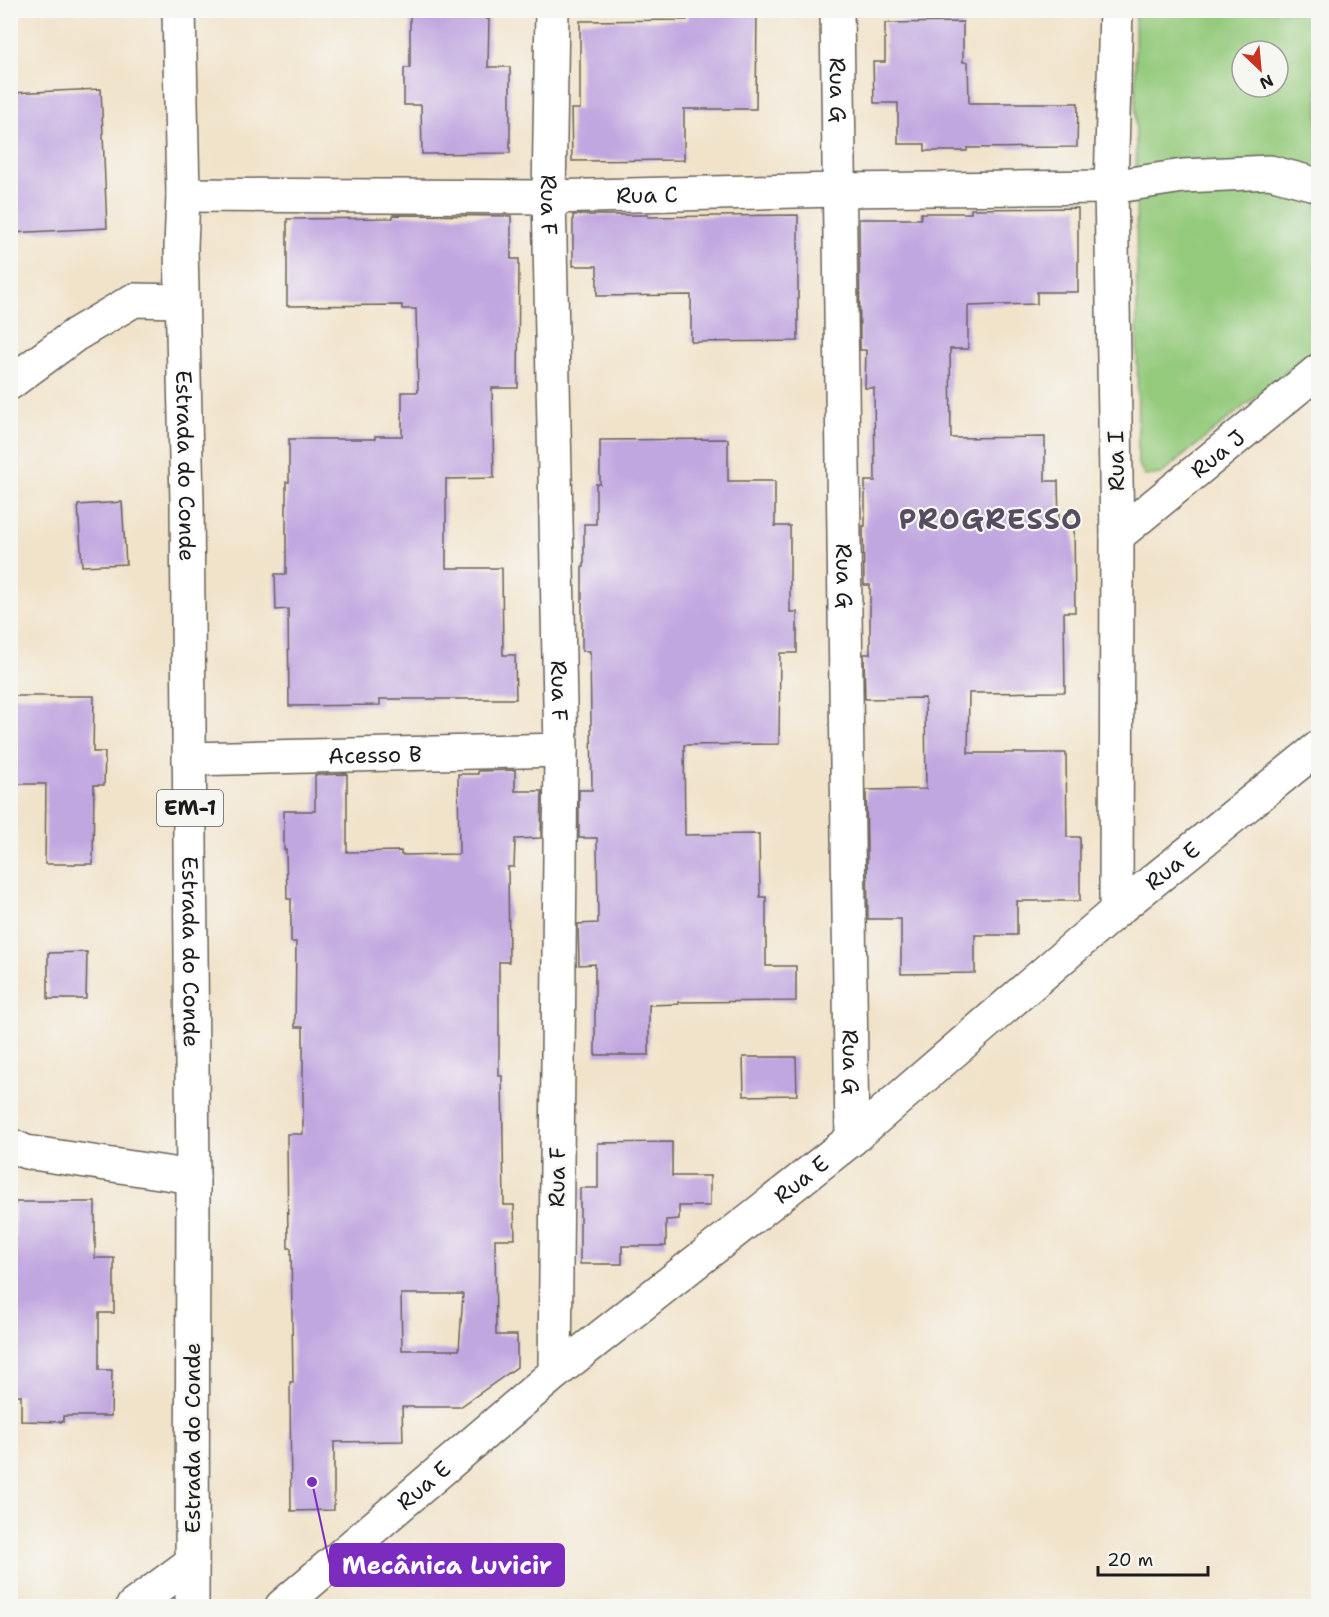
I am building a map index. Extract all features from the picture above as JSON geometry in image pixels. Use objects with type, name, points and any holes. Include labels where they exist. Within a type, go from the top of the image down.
[{"type":"street","name":"Estrada do Conde","points":[[178,10],[187,502],[193,1178],[192,1606]]},
{"type":"street","name":"Rua F","points":[[552,10],[549,197],[561,750],[555,1372]]},
{"type":"street","name":"Rua G","points":[[837,10],[852,1139]]},
{"type":"street","name":"Rua I","points":[[1116,10],[1111,187],[1117,536],[1116,911]]},
{"type":"street","name":"Rua C","points":[[183,195],[549,197],[838,190],[1111,187],[1183,176],[1270,172],[1318,185]]},
{"type":"street","points":[[10,383],[75,335],[134,300],[182,301]]},
{"type":"street","name":"Rua J","points":[[1117,536],[1318,371]]},
{"type":"street","name":"Rua E","points":[[282,1606],[555,1372],[852,1139],[1116,911],[1318,748]]},
{"type":"street","name":"Acesso B","points":[[189,759],[561,750]]},
{"type":"street","points":[[10,1145],[26,1152],[193,1178]]},
{"type":"street","points":[[133,1606],[191,1563]]},
{"type":"green space","points":[[1135,11],[1318,11],[1318,346],[1161,474],[1145,476],[1138,463]]},
{"type":"building","points":[[410,10],[487,10],[487,19],[489,19],[488,67],[510,67],[510,153],[422,154],[421,105],[404,105],[404,68],[410,68]]},
{"type":"building","points":[[687,10],[757,10],[756,109],[684,109],[684,160],[572,161],[571,109],[580,109],[580,21],[687,20]]},
{"type":"building","points":[[963,22],[963,62],[968,62],[969,103],[1078,103],[1077,147],[967,148],[967,151],[925,151],[925,144],[898,144],[898,103],[874,103],[873,62],[885,62],[885,23]]},
{"type":"building","points":[[101,89],[107,228],[10,233],[10,93]]},
{"type":"building","points":[[1078,208],[1078,292],[1037,292],[1037,304],[968,306],[968,349],[950,349],[951,438],[1045,437],[1045,481],[1058,481],[1059,524],[1074,523],[1075,612],[1064,612],[1065,692],[969,693],[968,753],[1066,753],[1067,837],[1080,837],[1080,901],[1017,901],[1017,935],[975,935],[975,973],[901,974],[901,919],[868,919],[866,790],[926,789],[925,698],[865,699],[864,654],[870,654],[870,585],[864,585],[863,526],[865,526],[865,481],[875,481],[874,388],[865,388],[866,350],[860,350],[859,219],[921,219],[921,213],[971,213],[971,209]]},
{"type":"building","points":[[393,215],[511,216],[511,259],[519,259],[518,388],[492,388],[494,478],[446,479],[446,568],[502,568],[503,655],[515,655],[516,699],[380,699],[380,705],[289,706],[288,609],[276,610],[275,574],[286,574],[286,482],[289,482],[289,439],[375,439],[375,436],[402,436],[402,392],[418,392],[416,309],[402,309],[402,305],[287,306],[287,219],[393,218]]},
{"type":"building","points":[[573,215],[648,215],[648,217],[798,215],[798,341],[691,342],[691,295],[597,296],[597,266],[573,266]]},
{"type":"building","points":[[728,439],[728,481],[775,481],[775,526],[790,526],[790,612],[797,612],[797,653],[780,653],[779,744],[684,745],[685,835],[759,834],[760,897],[766,897],[766,966],[796,966],[796,1001],[679,1002],[679,1004],[649,1005],[649,1055],[595,1055],[595,964],[579,965],[578,924],[598,923],[597,838],[579,838],[579,790],[592,790],[590,651],[582,651],[582,567],[584,567],[584,524],[596,524],[596,484],[600,484],[600,440]]},
{"type":"building","points":[[122,502],[126,564],[82,566],[78,505]]},
{"type":"building","points":[[10,696],[94,696],[93,752],[105,752],[104,785],[94,785],[93,864],[45,864],[46,784],[10,784]]},
{"type":"building","points":[[515,770],[515,791],[542,791],[541,838],[515,839],[514,867],[508,867],[509,962],[499,962],[499,1076],[502,1076],[504,1205],[514,1205],[515,1239],[495,1239],[496,1335],[517,1335],[517,1367],[460,1407],[402,1407],[403,1441],[334,1442],[334,1510],[291,1511],[290,1382],[293,1382],[287,1134],[303,1134],[303,1027],[295,1027],[296,942],[291,942],[291,899],[287,899],[284,811],[315,811],[315,775],[347,774],[347,852],[401,851],[401,855],[459,854],[458,774],[478,774],[478,771]],"holes":[[[401,1294],[463,1294],[459,1350],[402,1350]]]},
{"type":"building","points":[[87,952],[86,999],[48,999],[48,953]]},
{"type":"building","points":[[743,1057],[796,1057],[797,1095],[744,1096]]},
{"type":"building","points":[[672,1142],[672,1176],[710,1176],[710,1206],[679,1206],[679,1219],[666,1220],[666,1246],[622,1246],[622,1264],[580,1264],[580,1188],[598,1188],[598,1143]]},
{"type":"building","points":[[15,1202],[95,1202],[95,1258],[114,1258],[114,1313],[99,1313],[99,1370],[112,1370],[111,1416],[63,1416],[63,1422],[21,1421],[21,1395],[10,1395],[10,1285],[15,1285]]},
{"type":"place","name":"Mecânica Luvicir","points":[[312,1482]]},
{"type":"district","name":"PROGRESSO","points":[[991,519]]}]
